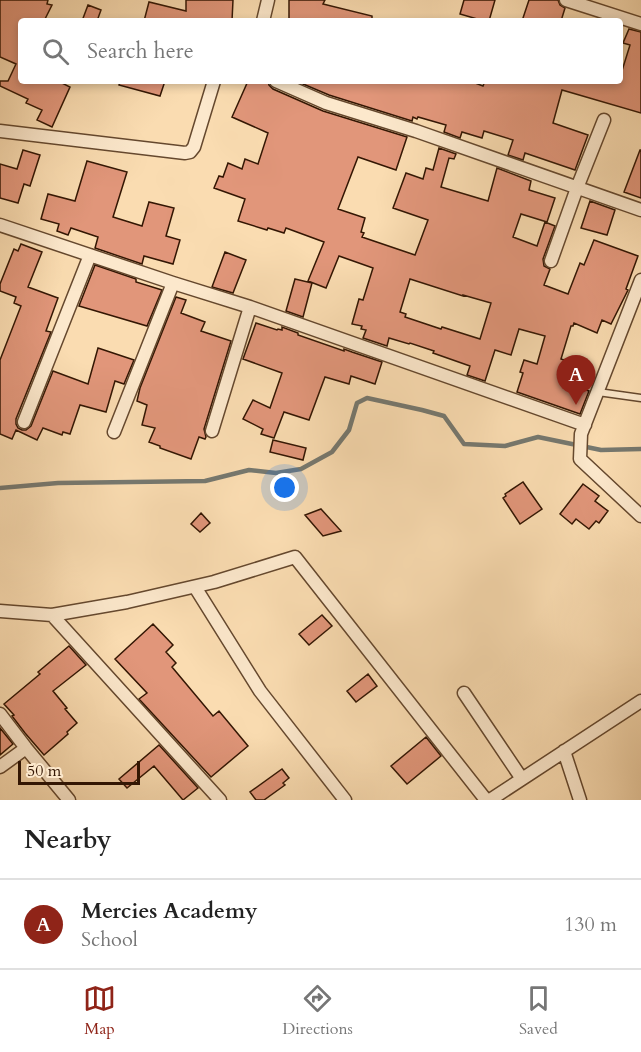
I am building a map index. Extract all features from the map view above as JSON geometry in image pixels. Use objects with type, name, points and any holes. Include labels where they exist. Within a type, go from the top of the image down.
[{"type":"street","points":[[264,18],[268,0]]},
{"type":"street","points":[[566,0],[622,18]]},
{"type":"street","points":[[623,18],[641,24]]},
{"type":"street","points":[[0,131],[190,152],[194,147],[213,84]]},
{"type":"street","points":[[283,84],[326,103],[416,131],[641,210]]},
{"type":"street","points":[[551,261],[603,120]]},
{"type":"street","points":[[0,225],[250,307],[583,429]]},
{"type":"street","points":[[24,422],[90,255]]},
{"type":"street","points":[[641,280],[583,429],[580,459],[641,516]]},
{"type":"street","points":[[114,432],[173,283]]},
{"type":"street","points":[[212,430],[250,307]]},
{"type":"street","points":[[0,611],[52,615],[127,602],[214,582],[295,557],[488,800],[641,701]]},
{"type":"street","points":[[195,587],[260,691],[345,800]]},
{"type":"street","points":[[52,615],[220,800]]},
{"type":"street","points":[[464,693],[522,779]]},
{"type":"street","points":[[0,714],[69,800]]},
{"type":"street","points":[[0,767],[26,748]]},
{"type":"street","points":[[564,751],[580,800]]},
{"type":"lane","points":[[598,392],[641,398]]},
{"type":"building","points":[[0,0],[48,0],[47,4],[52,5],[46,18],[18,18],[18,84],[64,84],[70,87],[52,127],[37,120],[42,110],[26,103],[28,99],[0,86],[0,81],[8,81],[16,64],[0,57]]},
{"type":"building","points":[[186,0],[233,0],[232,18],[145,18],[149,2],[186,11]]},
{"type":"building","points":[[289,0],[325,0],[323,4],[372,16],[372,18],[289,18]]},
{"type":"building","points":[[464,0],[495,0],[490,18],[474,18],[460,14]]},
{"type":"building","points":[[529,0],[558,0],[565,8],[562,18],[523,18]]},
{"type":"building","points":[[88,5],[101,10],[98,18],[83,18]]},
{"type":"building","points":[[629,29],[641,32],[641,113],[562,90],[553,123],[588,135],[575,170],[525,153],[523,160],[508,155],[513,140],[484,131],[482,138],[462,132],[460,138],[444,132],[446,125],[418,117],[417,119],[413,117],[412,121],[329,95],[303,84],[478,84],[483,86],[484,84],[623,84],[623,67],[630,45],[623,43]]},
{"type":"building","points":[[119,84],[164,84],[160,96]]},
{"type":"building","points":[[247,84],[269,84],[273,89],[323,111],[407,137],[396,170],[358,157],[338,209],[365,218],[362,237],[415,255],[428,220],[393,208],[406,173],[423,179],[426,168],[433,170],[439,148],[456,154],[454,159],[449,158],[441,187],[488,201],[497,168],[531,181],[529,190],[555,198],[547,222],[521,214],[513,237],[537,246],[545,222],[555,226],[543,259],[544,266],[550,269],[544,285],[568,294],[580,263],[584,265],[594,240],[638,256],[626,289],[628,290],[611,324],[602,320],[597,333],[574,323],[571,326],[561,359],[570,362],[564,382],[589,391],[580,414],[517,392],[523,373],[520,372],[524,360],[537,364],[545,336],[519,329],[511,355],[495,350],[485,381],[467,375],[470,366],[433,353],[434,351],[389,338],[387,346],[363,338],[366,330],[361,329],[362,326],[352,324],[359,299],[363,300],[373,268],[339,256],[326,288],[308,281],[324,242],[286,228],[284,233],[238,221],[245,199],[214,188],[219,176],[223,177],[228,163],[242,169],[245,159],[258,164],[268,133],[232,117]],"holes":[[[410,279],[491,303],[480,339],[405,317],[406,314],[400,312]]]},
{"type":"building","points":[[23,150],[40,155],[30,186],[24,184],[18,203],[0,198],[0,164],[17,169]]},
{"type":"building","points":[[641,150],[641,198],[624,192]]},
{"type":"building","points":[[87,161],[127,172],[113,217],[142,226],[149,202],[174,208],[166,236],[180,240],[173,264],[144,256],[142,264],[95,248],[98,237],[71,228],[68,235],[57,231],[59,224],[41,219],[48,194],[75,201]]},
{"type":"building","points":[[590,201],[615,210],[607,235],[581,228]]},
{"type":"building","points":[[21,244],[42,252],[28,287],[58,298],[46,331],[51,332],[16,419],[18,428],[26,430],[31,426],[53,371],[88,384],[98,348],[134,360],[124,384],[115,381],[106,412],[80,405],[70,434],[63,432],[62,435],[43,428],[37,440],[16,430],[12,439],[0,434],[0,360],[21,306],[14,303],[16,297],[0,291],[0,284],[14,249],[18,251]]},
{"type":"building","points":[[225,252],[246,260],[233,293],[212,287]]},
{"type":"building","points":[[95,265],[162,290],[147,326],[79,306]]},
{"type":"building","points":[[295,279],[312,283],[303,317],[286,311]]},
{"type":"building","points":[[176,297],[186,300],[181,313],[205,322],[201,331],[231,341],[204,429],[206,437],[205,439],[199,437],[191,459],[149,442],[155,428],[142,425],[147,405],[137,401]]},
{"type":"building","points":[[256,323],[277,330],[282,330],[282,327],[298,335],[382,362],[375,384],[351,376],[349,384],[325,377],[309,420],[284,412],[274,438],[261,434],[263,429],[243,419],[253,400],[270,408],[282,373],[243,359]]},
{"type":"building","points":[[273,440],[306,448],[303,460],[270,452]]},
{"type":"building","points":[[523,482],[542,509],[520,524],[503,498],[505,494]]},
{"type":"building","points":[[583,484],[599,496],[595,501],[608,511],[599,523],[596,521],[589,529],[576,519],[572,524],[560,514]]},
{"type":"building","points":[[321,509],[341,531],[323,536],[305,515]]},
{"type":"building","points":[[201,513],[210,523],[200,532],[191,524]]},
{"type":"building","points":[[322,615],[332,626],[309,645],[299,634]]},
{"type":"building","points":[[153,624],[173,645],[166,652],[176,663],[172,667],[213,716],[219,711],[248,746],[211,777],[139,699],[147,693],[115,659]]},
{"type":"building","points":[[69,646],[86,665],[53,691],[77,723],[44,755],[4,704]]},
{"type":"building","points":[[368,674],[377,686],[356,702],[347,691]]},
{"type":"building","points":[[0,728],[13,744],[0,755]]},
{"type":"building","points":[[426,737],[441,756],[407,784],[391,766]]},
{"type":"building","points":[[159,745],[198,788],[183,800],[154,766],[127,788],[119,779]]},
{"type":"building","points":[[282,769],[289,778],[283,783],[285,785],[264,800],[256,800],[250,792]]},
{"type":"waterway","points":[[0,488],[58,483],[205,481],[249,470],[276,473],[301,469],[332,452],[349,430],[357,403],[367,398],[444,416],[464,444],[505,446],[538,437],[601,450],[641,449]]},
{"type":"place","name":"Mercies Academy","points":[[576,405]]}]
